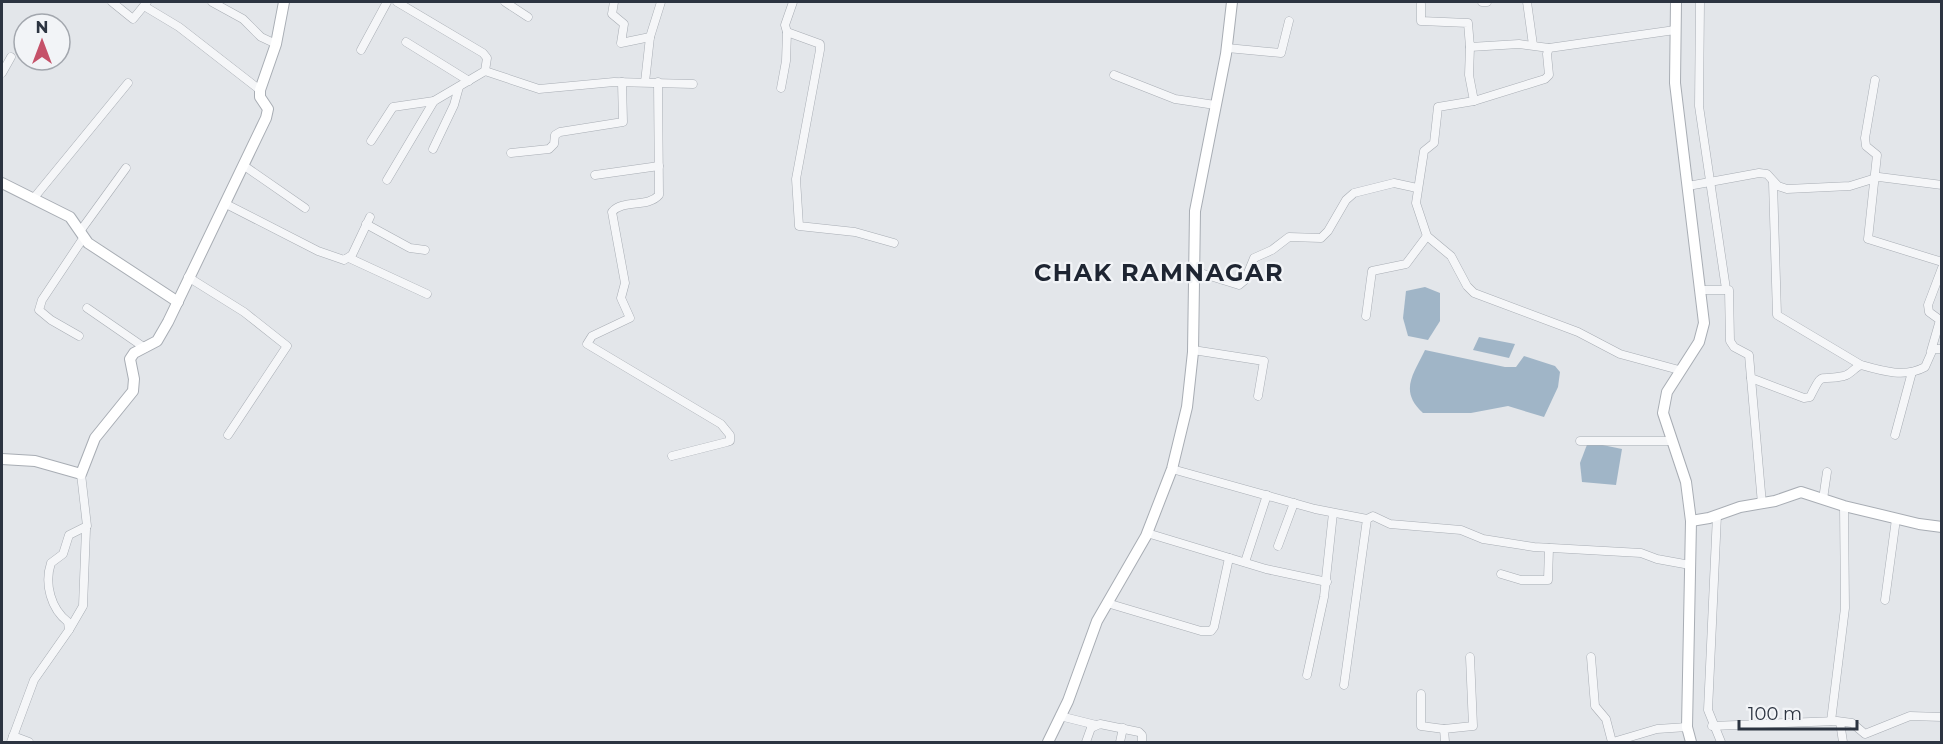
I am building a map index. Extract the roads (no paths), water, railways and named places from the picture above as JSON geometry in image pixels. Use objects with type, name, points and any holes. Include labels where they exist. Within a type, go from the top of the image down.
[{"type":"street","points":[[112,2],[133,19],[145,4],[179,27],[260,90]]},
{"type":"street","points":[[212,2],[243,19],[261,37],[276,44]]},
{"type":"street","points":[[29,742],[12,739],[34,680],[83,606],[88,521],[82,500],[81,474],[95,438],[133,391],[134,379],[130,359],[134,353],[157,342],[266,118],[268,108],[260,97],[260,90],[276,44],[284,2]]},
{"type":"street","points":[[361,51],[387,2]]},
{"type":"street","points":[[371,141],[393,106],[434,101],[485,71],[487,58],[483,53],[397,2]]},
{"type":"street","points":[[505,2],[528,17]]},
{"type":"street","points":[[614,2],[612,14],[624,24],[621,43],[650,37]]},
{"type":"street","points":[[645,82],[650,37],[661,2]]},
{"type":"street","points":[[781,88],[786,62],[787,32],[785,25],[793,2]]},
{"type":"street","points":[[1048,742],[1090,636],[1147,533],[1173,469],[1187,407],[1193,350],[1195,211],[1227,48],[1232,2]]},
{"type":"street","points":[[1527,2],[1533,45]]},
{"type":"street","points":[[1676,2],[1675,82],[1700,183],[1715,289],[1699,342],[1679,370],[1664,401],[1666,425],[1686,482],[1704,518],[1708,704],[1712,726],[1721,742]]},
{"type":"street","points":[[1700,2],[1700,183],[1715,289]]},
{"type":"street","points":[[1421,4],[1421,21],[1468,23],[1469,75],[1474,101]]},
{"type":"street","points":[[1227,48],[1281,53],[1289,21]]},
{"type":"street","points":[[1470,46],[1533,45],[1549,48],[1675,30]]},
{"type":"street","points":[[787,32],[820,44],[796,179],[799,226],[855,232],[894,243]]},
{"type":"street","points":[[406,42],[469,81]]},
{"type":"street","points":[[1549,48],[1546,54],[1549,75],[1545,79],[1474,101],[1443,105],[1436,109],[1434,143],[1424,149],[1417,188],[1418,210],[1427,236],[1451,256],[1467,286],[1474,292],[1578,332],[1620,354],[1679,370]]},
{"type":"street","points":[[2,73],[11,57]]},
{"type":"street","points":[[485,71],[539,89],[622,82],[693,84]]},
{"type":"street","points":[[1114,75],[1175,99],[1215,105]]},
{"type":"street","points":[[1875,80],[1865,138],[1866,146],[1877,155],[1868,239],[1941,262]]},
{"type":"street","points":[[511,153],[549,149],[554,144],[555,135],[560,132],[623,122],[622,82]]},
{"type":"street","points":[[658,82],[657,198],[618,207],[612,212],[625,283],[621,298],[630,318],[592,336],[587,344],[721,424],[730,435],[730,441],[672,456]]},
{"type":"street","points":[[33,199],[128,83]]},
{"type":"street","points":[[433,149],[454,105],[459,87]]},
{"type":"street","points":[[387,180],[434,101]]},
{"type":"street","points":[[243,165],[305,208]]},
{"type":"street","points":[[595,175],[659,166]]},
{"type":"street","points":[[79,336],[51,320],[39,310],[42,300],[82,233],[126,168]]},
{"type":"street","points":[[1700,183],[1759,173],[1767,174],[1778,186],[1787,189],[1850,186],[1874,179],[1910,179],[1941,185]]},
{"type":"street","points":[[1773,180],[1777,315],[1861,365],[1895,373],[1912,372],[1925,367],[1940,320],[1929,312],[1928,305],[1941,268]]},
{"type":"street","points":[[2,183],[70,217],[97,249],[178,302]]},
{"type":"street","points":[[1194,272],[1239,285],[1245,280],[1254,258],[1272,250],[1287,238],[1317,238],[1324,235],[1346,200],[1354,193],[1394,183],[1417,188]]},
{"type":"street","points":[[226,204],[318,251],[337,258],[349,258],[427,294]]},
{"type":"street","points":[[349,258],[368,221],[410,248],[425,250]]},
{"type":"street","points":[[1366,316],[1372,271],[1406,264],[1427,236]]},
{"type":"street","points":[[188,277],[244,312],[286,346],[228,435]]},
{"type":"street","points":[[1715,289],[1730,294],[1730,340],[1734,347],[1749,355],[1761,504]]},
{"type":"street","points":[[87,308],[145,348]]},
{"type":"street","points":[[1193,350],[1264,361],[1258,396]]},
{"type":"street","points":[[1931,351],[1941,350]]},
{"type":"street","points":[[1751,378],[1807,398],[1810,397],[1818,379],[1845,375],[1861,365]]},
{"type":"street","points":[[1895,435],[1912,372]]},
{"type":"street","points":[[1580,441],[1672,441]]},
{"type":"street","points":[[2,459],[35,461],[81,474]]},
{"type":"street","points":[[1173,469],[1333,513],[1367,519],[1373,516],[1390,524],[1461,530],[1483,539],[1550,548],[1641,553],[1657,559],[1690,565]]},
{"type":"street","points":[[1823,499],[1827,472]]},
{"type":"street","points":[[1704,518],[1801,492],[1844,506],[1941,527]]},
{"type":"street","points":[[1245,562],[1267,495]]},
{"type":"street","points":[[1278,546],[1294,503]]},
{"type":"street","points":[[1831,721],[1845,608],[1844,506]]},
{"type":"street","points":[[1307,675],[1327,582],[1333,513]]},
{"type":"street","points":[[1691,742],[1687,727],[1690,565],[1704,518]]},
{"type":"street","points":[[1344,685],[1367,519]]},
{"type":"street","points":[[1885,600],[1896,519]]},
{"type":"street","points":[[69,630],[69,622],[59,616],[54,607],[49,586],[49,567],[63,554],[72,532],[86,529]]},
{"type":"street","points":[[1147,533],[1229,558],[1327,582]]},
{"type":"street","points":[[1501,574],[1521,580],[1548,580],[1550,548]]},
{"type":"street","points":[[1107,603],[1201,631],[1211,631],[1214,627],[1229,558]]},
{"type":"street","points":[[1421,694],[1422,728],[1444,729],[1473,726],[1470,657]]},
{"type":"street","points":[[1591,657],[1595,706],[1606,719],[1612,742],[1657,729],[1687,727]]},
{"type":"street","points":[[1060,716],[1138,732],[1142,735],[1142,742]]},
{"type":"street","points":[[1712,726],[1831,721],[1852,723],[1865,734],[1910,716],[1941,717]]},
{"type":"street","points":[[1840,722],[1843,742]]},
{"type":"street","points":[[1086,742],[1091,728],[1096,724]]},
{"type":"street","points":[[1120,742],[1123,728]]},
{"type":"street","points":[[1444,729],[1445,742]]},
{"type":"water","points":[[1425,287],[1440,293],[1440,321],[1428,340],[1408,336],[1403,318],[1406,291]]},
{"type":"water","points":[[1479,337],[1515,344],[1509,358],[1473,350]]},
{"type":"water","points":[[1425,350],[1505,367],[1516,367],[1524,356],[1555,366],[1560,372],[1558,387],[1544,417],[1508,406],[1471,413],[1423,413],[1412,397],[1410,383]]},
{"type":"water","points":[[1588,442],[1622,449],[1616,485],[1582,482],[1580,463]]},
{"type":"district","name":"CHAK RAMNAGAR","points":[[1159,272]]}]
